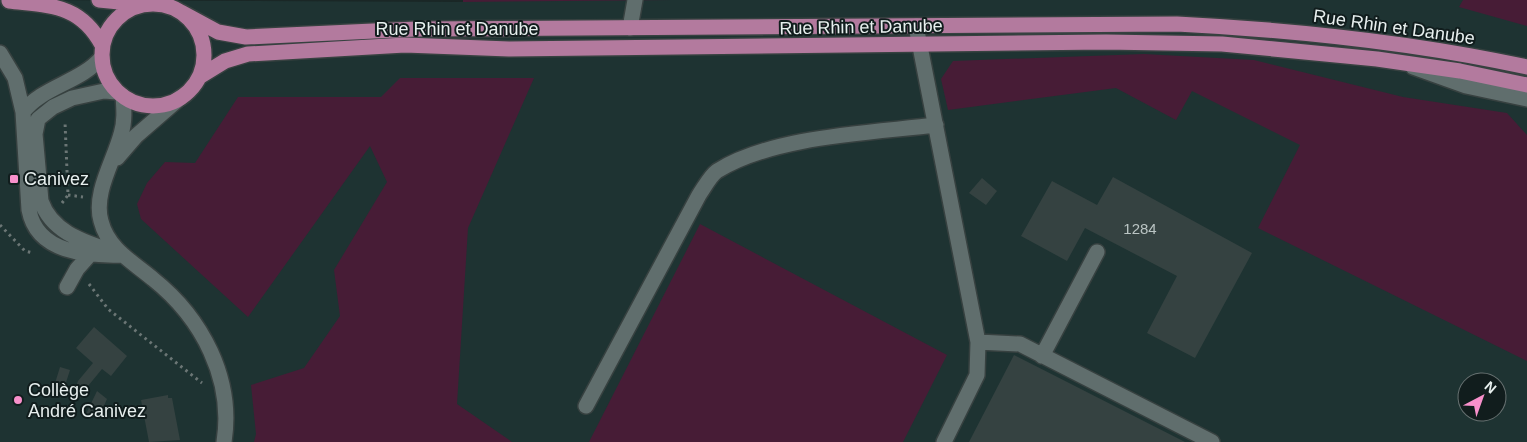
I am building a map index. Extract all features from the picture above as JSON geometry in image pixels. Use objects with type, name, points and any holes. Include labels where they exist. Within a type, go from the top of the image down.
[{"type":"main road","points":[[99,0],[167,5],[181,12],[192,22],[202,41],[203,63],[199,77],[192,88],[181,97],[167,104],[152,106],[137,103],[120,94],[104,72],[102,51],[108,30],[117,18],[130,9],[144,4]]},
{"type":"main road","points":[[9,1],[51,6],[72,12],[86,22],[102,51]]},
{"type":"main road","name":"Rue Rhin et Danube","points":[[181,12],[218,32],[246,37],[416,29],[1150,24],[1213,26],[1422,47],[1527,67]]},
{"type":"main road","name":"Rue Rhin et Danube","points":[[199,77],[225,61],[248,54],[396,46],[509,49],[1106,42],[1222,44],[1405,63],[1527,85]]},
{"type":"street","points":[[630,28],[635,0]]},
{"type":"street","points":[[916,26],[978,342],[978,375],[944,442]]},
{"type":"street","points":[[22,112],[37,97],[83,74],[102,51]]},
{"type":"street","points":[[0,53],[15,78],[22,112],[29,210],[33,225],[39,233],[52,243],[98,246],[122,255]]},
{"type":"street","points":[[1405,63],[1452,82],[1527,99]]},
{"type":"street","points":[[67,287],[77,269],[98,246],[101,222],[99,206],[123,125],[120,94],[89,93],[61,103],[41,115],[35,128],[41,201],[45,212],[64,231],[98,246],[122,255],[160,284],[188,313],[209,346],[218,369],[225,400],[224,442]]},
{"type":"street","points":[[113,163],[136,136],[181,97]]},
{"type":"street","points":[[586,406],[699,195],[715,172],[748,156],[804,142],[936,125]]},
{"type":"street","points":[[1042,356],[1097,252]]},
{"type":"street","points":[[978,342],[1020,344],[1212,442]]},
{"type":"path","points":[[68,117],[64,130],[68,195]]},
{"type":"path","points":[[0,225],[25,251]]},
{"type":"path","points":[[77,269],[108,309],[225,400]]},
{"type":"shaded area","points":[[0,0],[463,2],[464,0],[1527,0],[1527,442],[0,442]]},
{"type":"shaded area","points":[[463,0],[671,0],[463,2]]},
{"type":"shaded area","points":[[1463,0],[1527,0],[1527,26],[1459,7]]},
{"type":"shaded area","points":[[1144,54],[1254,60],[1403,97],[1507,113],[1527,135],[1527,361],[1258,228],[1300,145],[1192,91],[1176,120],[1116,88],[948,110],[941,79],[953,61]]},
{"type":"shaded area","points":[[400,78],[534,78],[468,228],[457,404],[512,442],[254,442],[256,434],[251,385],[304,368],[340,316],[334,270],[387,182],[370,146],[248,317],[141,219],[137,204],[147,183],[165,162],[195,163],[238,97],[381,97]]},
{"type":"shaded area","points":[[700,224],[947,355],[903,442],[589,442]]},
{"type":"building","points":[[1113,177],[1252,253],[1195,358],[1147,333],[1177,276],[1085,228],[1067,261],[1021,236],[1052,181],[1097,205]]},
{"type":"building","points":[[982,178],[997,191],[986,205],[969,193]]},
{"type":"building","points":[[94,327],[127,356],[111,376],[102,369],[88,386],[83,398],[73,395],[78,381],[93,363],[76,348]]},
{"type":"building","points":[[1014,355],[1185,442],[969,442]]},
{"type":"building","points":[[60,367],[70,370],[62,395],[52,393]]},
{"type":"building","points":[[97,391],[107,399],[98,419],[86,414]]},
{"type":"building","points":[[168,395],[168,398],[172,398],[180,440],[149,442],[141,400]]},
{"type":"place","name":"Canivez","points":[[14,179]]},
{"type":"place","name":"Collège André Canivez","points":[[18,400]]}]
